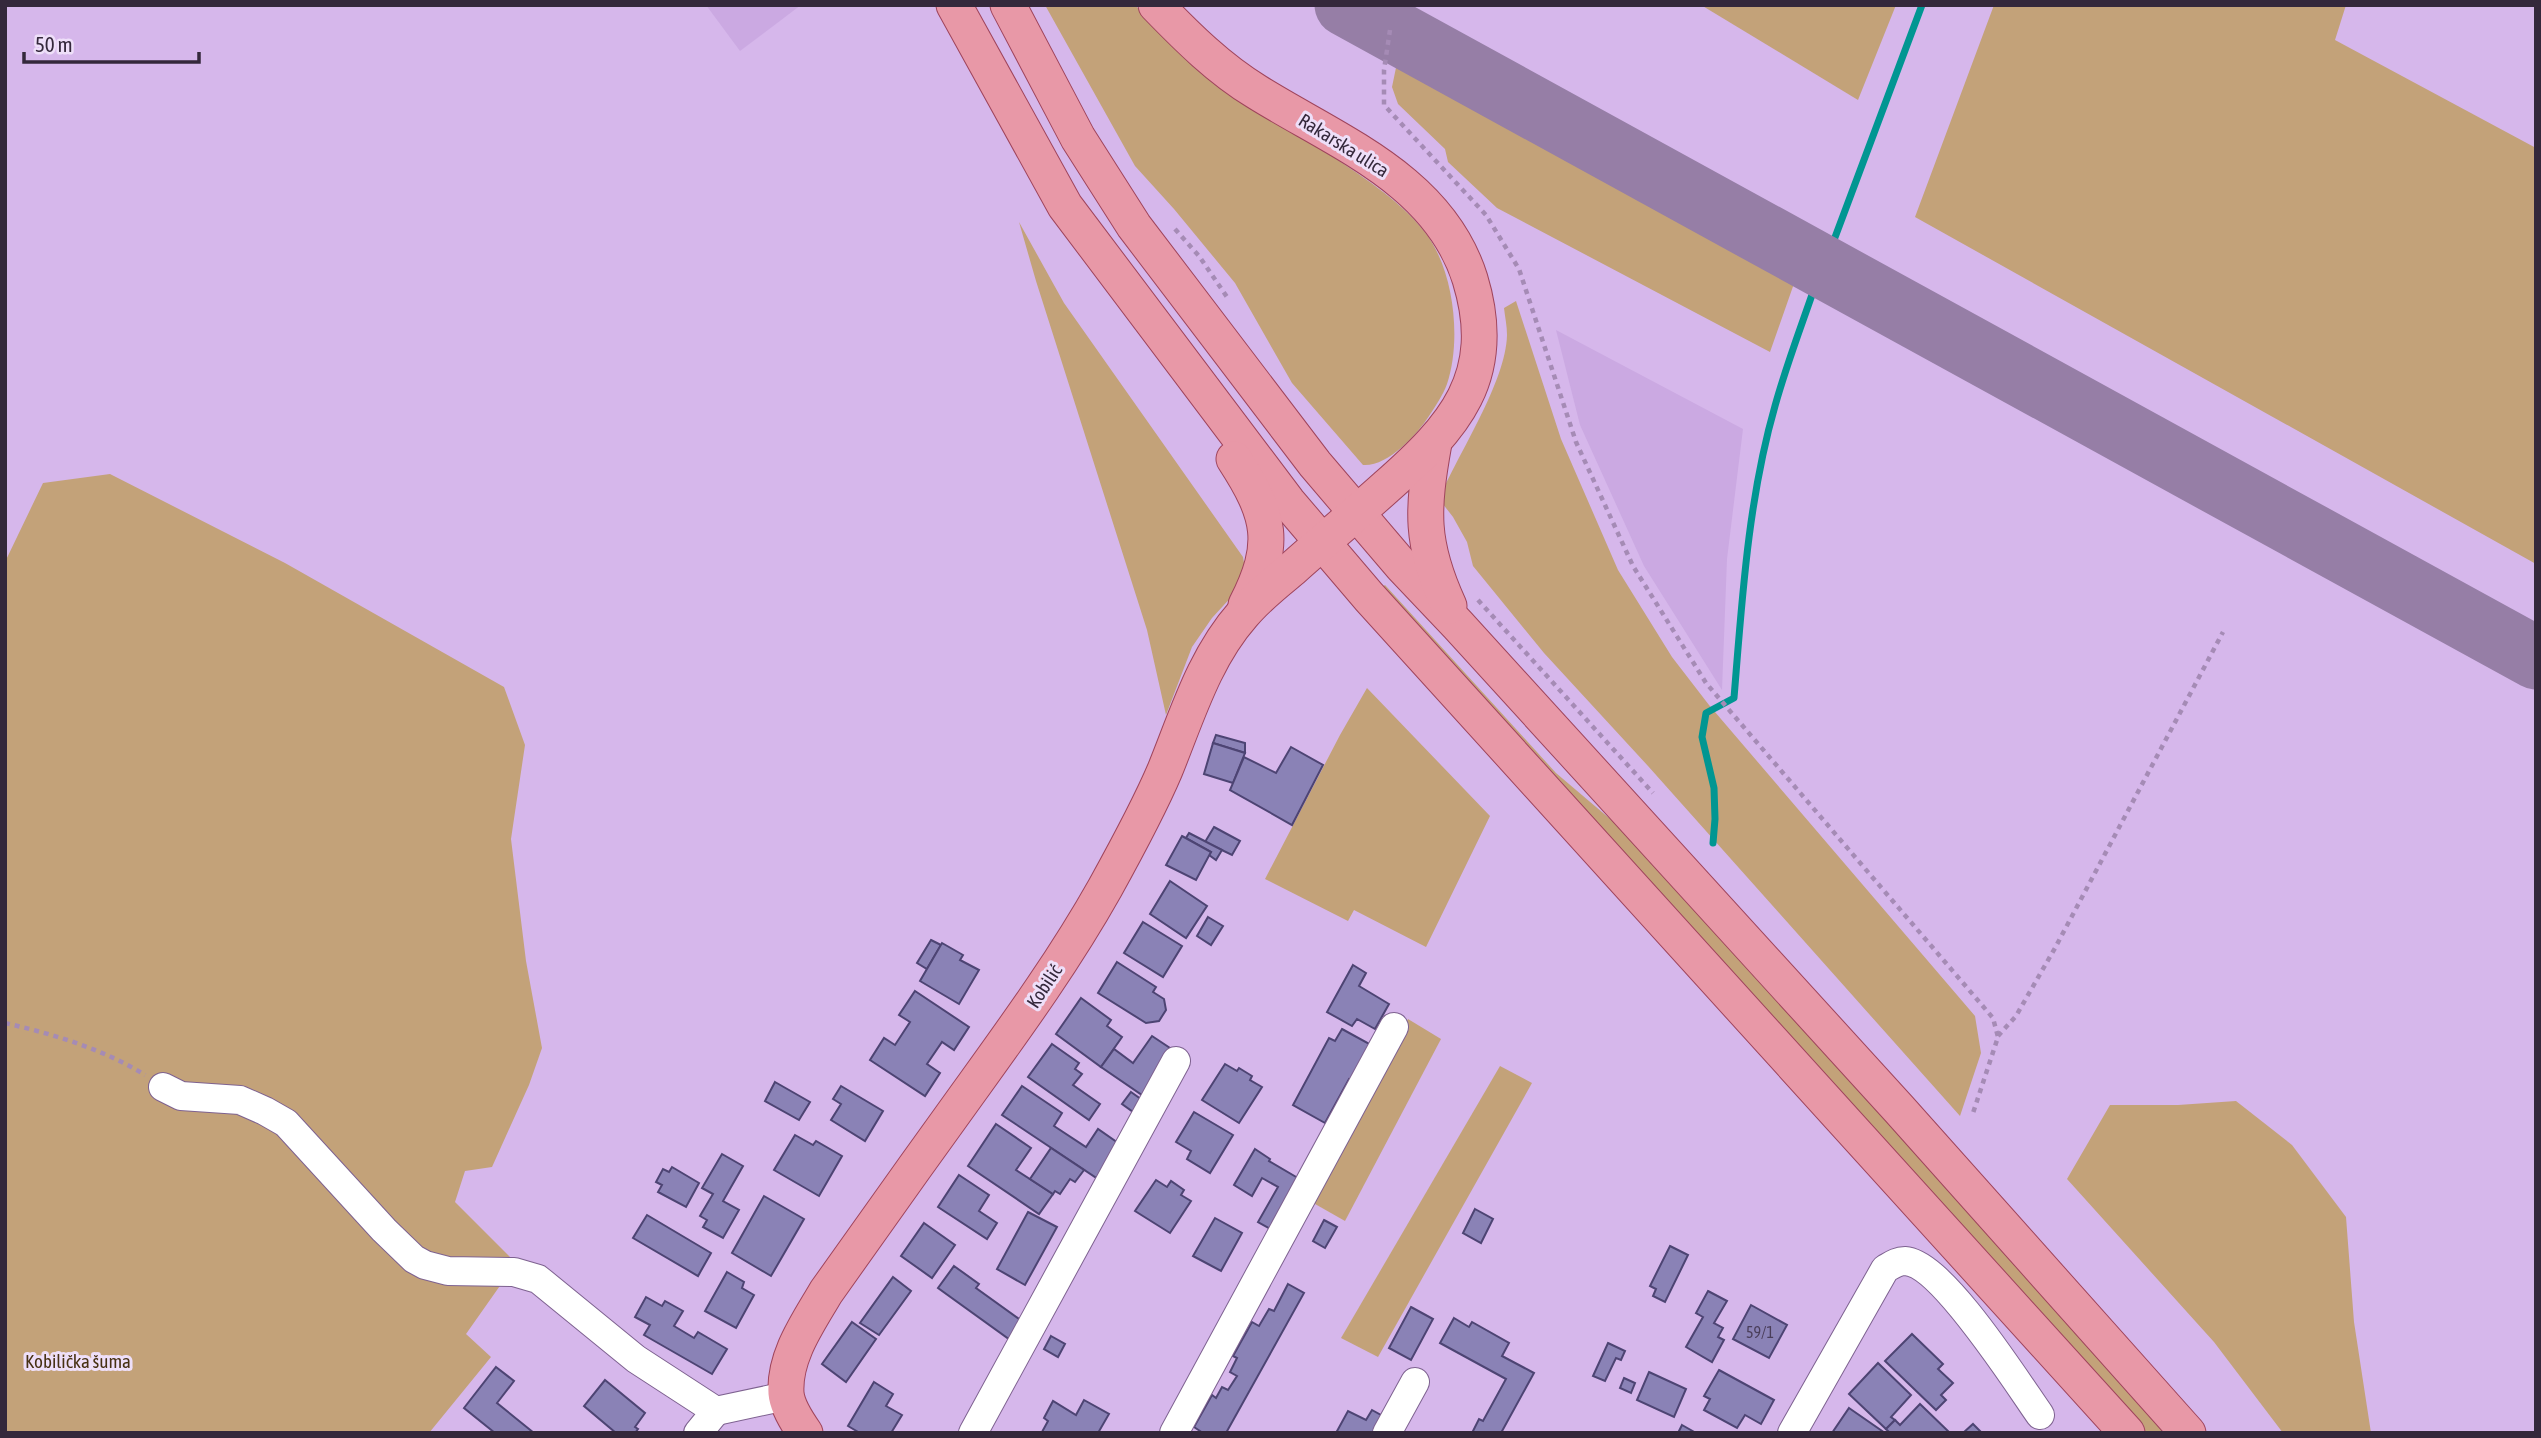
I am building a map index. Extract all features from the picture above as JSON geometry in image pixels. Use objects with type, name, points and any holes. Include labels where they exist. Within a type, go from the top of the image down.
[{"type":"main road","points":[[954,5],[1065,206],[1288,502],[1370,597],[2127,1433]]},
{"type":"main road","points":[[1008,5],[1078,138],[1134,226],[1315,464],[1402,566],[1908,1119],[2188,1433]]},
{"type":"main road","name":"Rakarska ulica","points":[[1156,5],[1209,57],[1253,90],[1379,164],[1404,183],[1432,211],[1455,243],[1469,276],[1476,304],[1478,351],[1471,382],[1449,425],[1434,443]]},
{"type":"main road","points":[[1124,286],[1147,338],[1236,462],[1261,508],[1265,521],[1266,550],[1255,589],[1242,615]]},
{"type":"main road","points":[[1434,443],[1425,493],[1426,530],[1436,576],[1458,625]]},
{"type":"main road","name":"Kobilić","points":[[786,1396],[789,1364],[800,1335],[826,1292],[1036,1001],[1086,921],[1153,795],[1204,676],[1228,634],[1242,615],[1406,471],[1434,443]]},
{"type":"main road","points":[[786,1396],[805,1433]]},
{"type":"street","points":[[1174,1433],[1394,1027]]},
{"type":"street","points":[[973,1433],[1175,1061]]},
{"type":"street","points":[[163,1087],[181,1096],[240,1100],[286,1123],[414,1259],[448,1271],[514,1272],[538,1279],[636,1359],[707,1422],[786,1396]]},
{"type":"street","points":[[1792,1433],[1885,1269],[1896,1262],[1906,1261],[1922,1268],[1962,1304],[2040,1415]]},
{"type":"street","points":[[1387,1433],[1415,1381]]},
{"type":"path","points":[[1390,30],[1384,70],[1384,105],[1486,215],[1519,269],[1576,442],[1633,566],[1706,683],[1993,1018],[1998,1037]]},
{"type":"path","points":[[1973,1113],[1998,1037],[2016,1016],[2054,948],[2223,632]]},
{"type":"path","points":[[5,1023],[50,1033],[126,1064],[163,1087]]},
{"type":"shaded area","points":[[706,5],[801,5],[740,51]]},
{"type":"shaded area","points":[[1556,330],[1743,429],[1727,559],[1722,690],[1644,566],[1580,425]]},
{"type":"green space","points":[[1045,5],[1135,5],[1153,26],[1364,178],[1414,219],[1424,231],[1434,246],[1448,284],[1454,326],[1452,366],[1447,384],[1424,424],[1400,448],[1382,461],[1363,465],[1292,383],[1235,283],[1135,166]]},
{"type":"green space","points":[[1701,5],[1896,5],[1858,100]]},
{"type":"green space","points":[[1994,5],[2346,5],[2335,40],[2536,148],[2536,564],[1915,217]]},
{"type":"green space","points":[[1398,58],[1797,275],[1770,352],[1497,208],[1448,162],[1445,149],[1398,104],[1392,87]]},
{"type":"green space","points":[[1019,222],[1064,303],[1243,557],[1246,574],[1234,594],[1212,618],[1192,647],[1166,715],[1147,630]]},
{"type":"green space","points":[[1516,301],[1561,439],[1618,570],[1672,657],[1709,705],[1975,1016],[1981,1053],[1960,1116],[1544,653],[1473,566],[1467,542],[1439,499],[1499,374],[1507,335],[1504,308]]},
{"type":"green space","name":"Kobilička šuma","points":[[110,474],[285,563],[504,687],[525,745],[511,839],[526,961],[542,1048],[529,1085],[492,1167],[465,1171],[455,1202],[516,1263],[466,1334],[491,1357],[429,1433],[5,1433],[5,562],[43,483]]},
{"type":"green space","points":[[1385,585],[1556,773],[1629,835],[1805,1027],[2166,1433],[2141,1433],[1381,588]]},
{"type":"green space","points":[[1367,688],[1490,816],[1426,947],[1354,910],[1348,921],[1265,879]]},
{"type":"green space","points":[[1408,1019],[1441,1039],[1345,1221],[1308,1200]]},
{"type":"green space","points":[[1500,1066],[1532,1083],[1378,1357],[1341,1338]]},
{"type":"green space","points":[[2236,1101],[2292,1145],[2346,1217],[2354,1322],[2371,1433],[2283,1433],[2214,1342],[2067,1179],[2110,1105],[2178,1105]]},
{"type":"building","points":[[1216,735],[1245,743],[1245,753],[1213,743]]},
{"type":"building","points":[[1213,743],[1245,753],[1233,783],[1204,774]]},
{"type":"building","points":[[1291,747],[1323,765],[1292,825],[1230,790],[1244,757],[1276,773]]},
{"type":"building","points":[[1214,827],[1240,841],[1232,855],[1205,842]]},
{"type":"building","points":[[1189,833],[1222,850],[1216,860],[1209,855],[1211,852],[1186,838]]},
{"type":"building","points":[[1182,836],[1211,852],[1196,880],[1166,865]]},
{"type":"building","points":[[1170,881],[1207,906],[1186,938],[1150,914]]},
{"type":"building","points":[[1208,917],[1223,926],[1211,945],[1197,936]]},
{"type":"building","points":[[1143,922],[1182,946],[1163,977],[1124,953]]},
{"type":"building","points":[[931,940],[941,945],[927,969],[917,963]]},
{"type":"building","points":[[942,943],[963,955],[960,960],[979,970],[959,1004],[920,981]]},
{"type":"building","points":[[1117,962],[1156,987],[1153,992],[1164,999],[1166,1010],[1159,1021],[1146,1023],[1098,993]]},
{"type":"building","points":[[1353,965],[1366,973],[1359,986],[1389,1004],[1375,1029],[1357,1019],[1352,1026],[1327,1012]]},
{"type":"building","points":[[915,991],[969,1027],[954,1050],[942,1042],[927,1064],[940,1073],[925,1096],[870,1060],[884,1038],[895,1045],[910,1022],[899,1015]]},
{"type":"building","points":[[1081,998],[1111,1020],[1107,1026],[1122,1037],[1101,1067],[1056,1034]]},
{"type":"building","points":[[1342,1029],[1375,1047],[1351,1080],[1349,1079],[1325,1123],[1293,1105],[1329,1038],[1335,1041]]},
{"type":"building","points":[[1152,1036],[1173,1050],[1142,1095],[1101,1067],[1114,1049],[1133,1063]]},
{"type":"building","points":[[1052,1044],[1079,1063],[1075,1069],[1082,1074],[1073,1085],[1100,1104],[1089,1120],[1028,1077]]},
{"type":"building","points":[[1225,1064],[1252,1076],[1250,1080],[1262,1087],[1239,1123],[1202,1100]]},
{"type":"building","points":[[775,1082],[810,1102],[799,1120],[765,1101]]},
{"type":"building","points":[[841,1086],[883,1111],[865,1141],[831,1120],[841,1104],[833,1099]]},
{"type":"building","points":[[1022,1086],[1062,1113],[1054,1126],[1086,1147],[1098,1129],[1121,1145],[1098,1179],[1002,1115]]},
{"type":"building","points":[[1131,1092],[1145,1102],[1136,1114],[1122,1104]]},
{"type":"building","points":[[1194,1112],[1233,1135],[1210,1173],[1187,1159],[1191,1151],[1176,1142]]},
{"type":"building","points":[[996,1124],[1031,1148],[1016,1170],[1053,1194],[1039,1214],[968,1166]]},
{"type":"building","points":[[795,1135],[813,1145],[816,1141],[842,1156],[819,1196],[774,1170]]},
{"type":"building","points":[[1051,1148],[1084,1170],[1075,1182],[1070,1179],[1060,1194],[1055,1191],[1053,1194],[1030,1179]]},
{"type":"building","points":[[1255,1149],[1270,1159],[1269,1161],[1303,1181],[1274,1231],[1258,1222],[1278,1187],[1262,1178],[1252,1196],[1234,1185]]},
{"type":"building","points":[[722,1154],[743,1166],[723,1201],[739,1210],[723,1238],[703,1227],[707,1220],[700,1216],[713,1194],[702,1188]]},
{"type":"building","points":[[672,1167],[699,1183],[686,1207],[658,1192],[662,1185],[656,1182],[663,1169],[669,1172]]},
{"type":"building","points":[[959,1175],[989,1195],[979,1211],[997,1223],[987,1239],[938,1207]]},
{"type":"building","points":[[1156,1180],[1167,1187],[1171,1181],[1184,1190],[1181,1195],[1191,1201],[1170,1233],[1135,1211]]},
{"type":"building","points":[[764,1196],[804,1219],[771,1276],[732,1253]]},
{"type":"building","points":[[1475,1209],[1493,1219],[1481,1243],[1463,1233]]},
{"type":"building","points":[[1028,1212],[1057,1227],[1025,1285],[997,1269]]},
{"type":"building","points":[[647,1215],[711,1253],[698,1276],[633,1238]]},
{"type":"building","points":[[1215,1218],[1242,1233],[1221,1271],[1193,1256]]},
{"type":"building","points":[[1324,1220],[1337,1227],[1325,1248],[1313,1241]]},
{"type":"building","points":[[924,1223],[955,1245],[932,1278],[901,1256]]},
{"type":"building","points":[[1670,1246],[1688,1255],[1665,1302],[1653,1296],[1656,1289],[1650,1286]]},
{"type":"building","points":[[954,1266],[979,1284],[976,1288],[1026,1324],[1013,1342],[938,1288]]},
{"type":"building","points":[[727,1272],[744,1282],[742,1288],[754,1295],[736,1328],[705,1311]]},
{"type":"building","points":[[893,1277],[911,1291],[879,1335],[860,1323]]},
{"type":"building","points":[[1288,1284],[1304,1293],[1226,1433],[1203,1433],[1194,1427],[1212,1395],[1216,1398],[1222,1387],[1228,1390],[1237,1376],[1230,1372],[1237,1358],[1233,1356],[1252,1322],[1259,1326],[1269,1309],[1274,1311]]},
{"type":"building","points":[[1708,1291],[1727,1301],[1714,1323],[1723,1328],[1718,1337],[1724,1340],[1712,1362],[1686,1347],[1703,1317],[1696,1313]]},
{"type":"building","points":[[646,1297],[662,1306],[665,1301],[683,1311],[674,1326],[694,1338],[698,1332],[727,1349],[712,1374],[644,1335],[650,1325],[635,1317]]},
{"type":"building","points":[[1751,1305],[1787,1325],[1769,1358],[1733,1339]]},
{"type":"building","points":[[1411,1307],[1433,1319],[1411,1360],[1389,1348]]},
{"type":"building","points":[[1454,1318],[1469,1327],[1472,1322],[1509,1343],[1502,1356],[1534,1373],[1501,1433],[1472,1433],[1479,1419],[1483,1421],[1506,1379],[1440,1343]]},
{"type":"building","points":[[852,1322],[876,1339],[846,1382],[822,1364]]},
{"type":"building","points":[[1912,1334],[1943,1364],[1938,1369],[1953,1383],[1941,1395],[1946,1400],[1936,1410],[1885,1361]]},
{"type":"building","points":[[1051,1336],[1065,1344],[1058,1357],[1044,1349]]},
{"type":"building","points":[[1608,1343],[1625,1351],[1621,1360],[1616,1358],[1605,1381],[1593,1376]]},
{"type":"building","points":[[1878,1363],[1911,1395],[1891,1417],[1895,1420],[1886,1429],[1849,1394]]},
{"type":"building","points":[[496,1367],[514,1381],[497,1403],[534,1433],[495,1433],[464,1408]]},
{"type":"building","points":[[1719,1370],[1774,1400],[1761,1424],[1745,1415],[1737,1428],[1704,1410],[1710,1399],[1704,1396]]},
{"type":"building","points":[[1649,1372],[1686,1389],[1674,1417],[1637,1400]]},
{"type":"building","points":[[1624,1378],[1635,1383],[1631,1393],[1620,1388]]},
{"type":"building","points":[[605,1380],[645,1413],[635,1427],[638,1429],[635,1433],[616,1433],[584,1406]]},
{"type":"building","points":[[874,1382],[893,1394],[886,1406],[902,1415],[891,1433],[860,1433],[848,1426]]},
{"type":"building","points":[[1084,1400],[1109,1414],[1098,1433],[1042,1432],[1048,1421],[1044,1418],[1053,1401],[1076,1415]]},
{"type":"building","points":[[1920,1404],[1950,1433],[1890,1433],[1886,1429],[1895,1420],[1900,1425]]},
{"type":"building","points":[[1849,1408],[1885,1433],[1832,1433]]},
{"type":"building","points":[[1372,1410],[1388,1419],[1380,1433],[1336,1433],[1348,1411],[1366,1420]]},
{"type":"building","points":[[1973,1424],[1982,1433],[1963,1433]]},
{"type":"building","points":[[1682,1425],[1696,1433],[1678,1433]]},
{"type":"waterway","points":[[1831,248],[1922,5]]},
{"type":"waterway","points":[[1713,843],[1714,788],[1702,737],[1706,713],[1734,698],[1747,550],[1758,478],[1779,391],[1814,289]]},
{"type":"taxiway","points":[[1346,5],[2536,658]]}]
